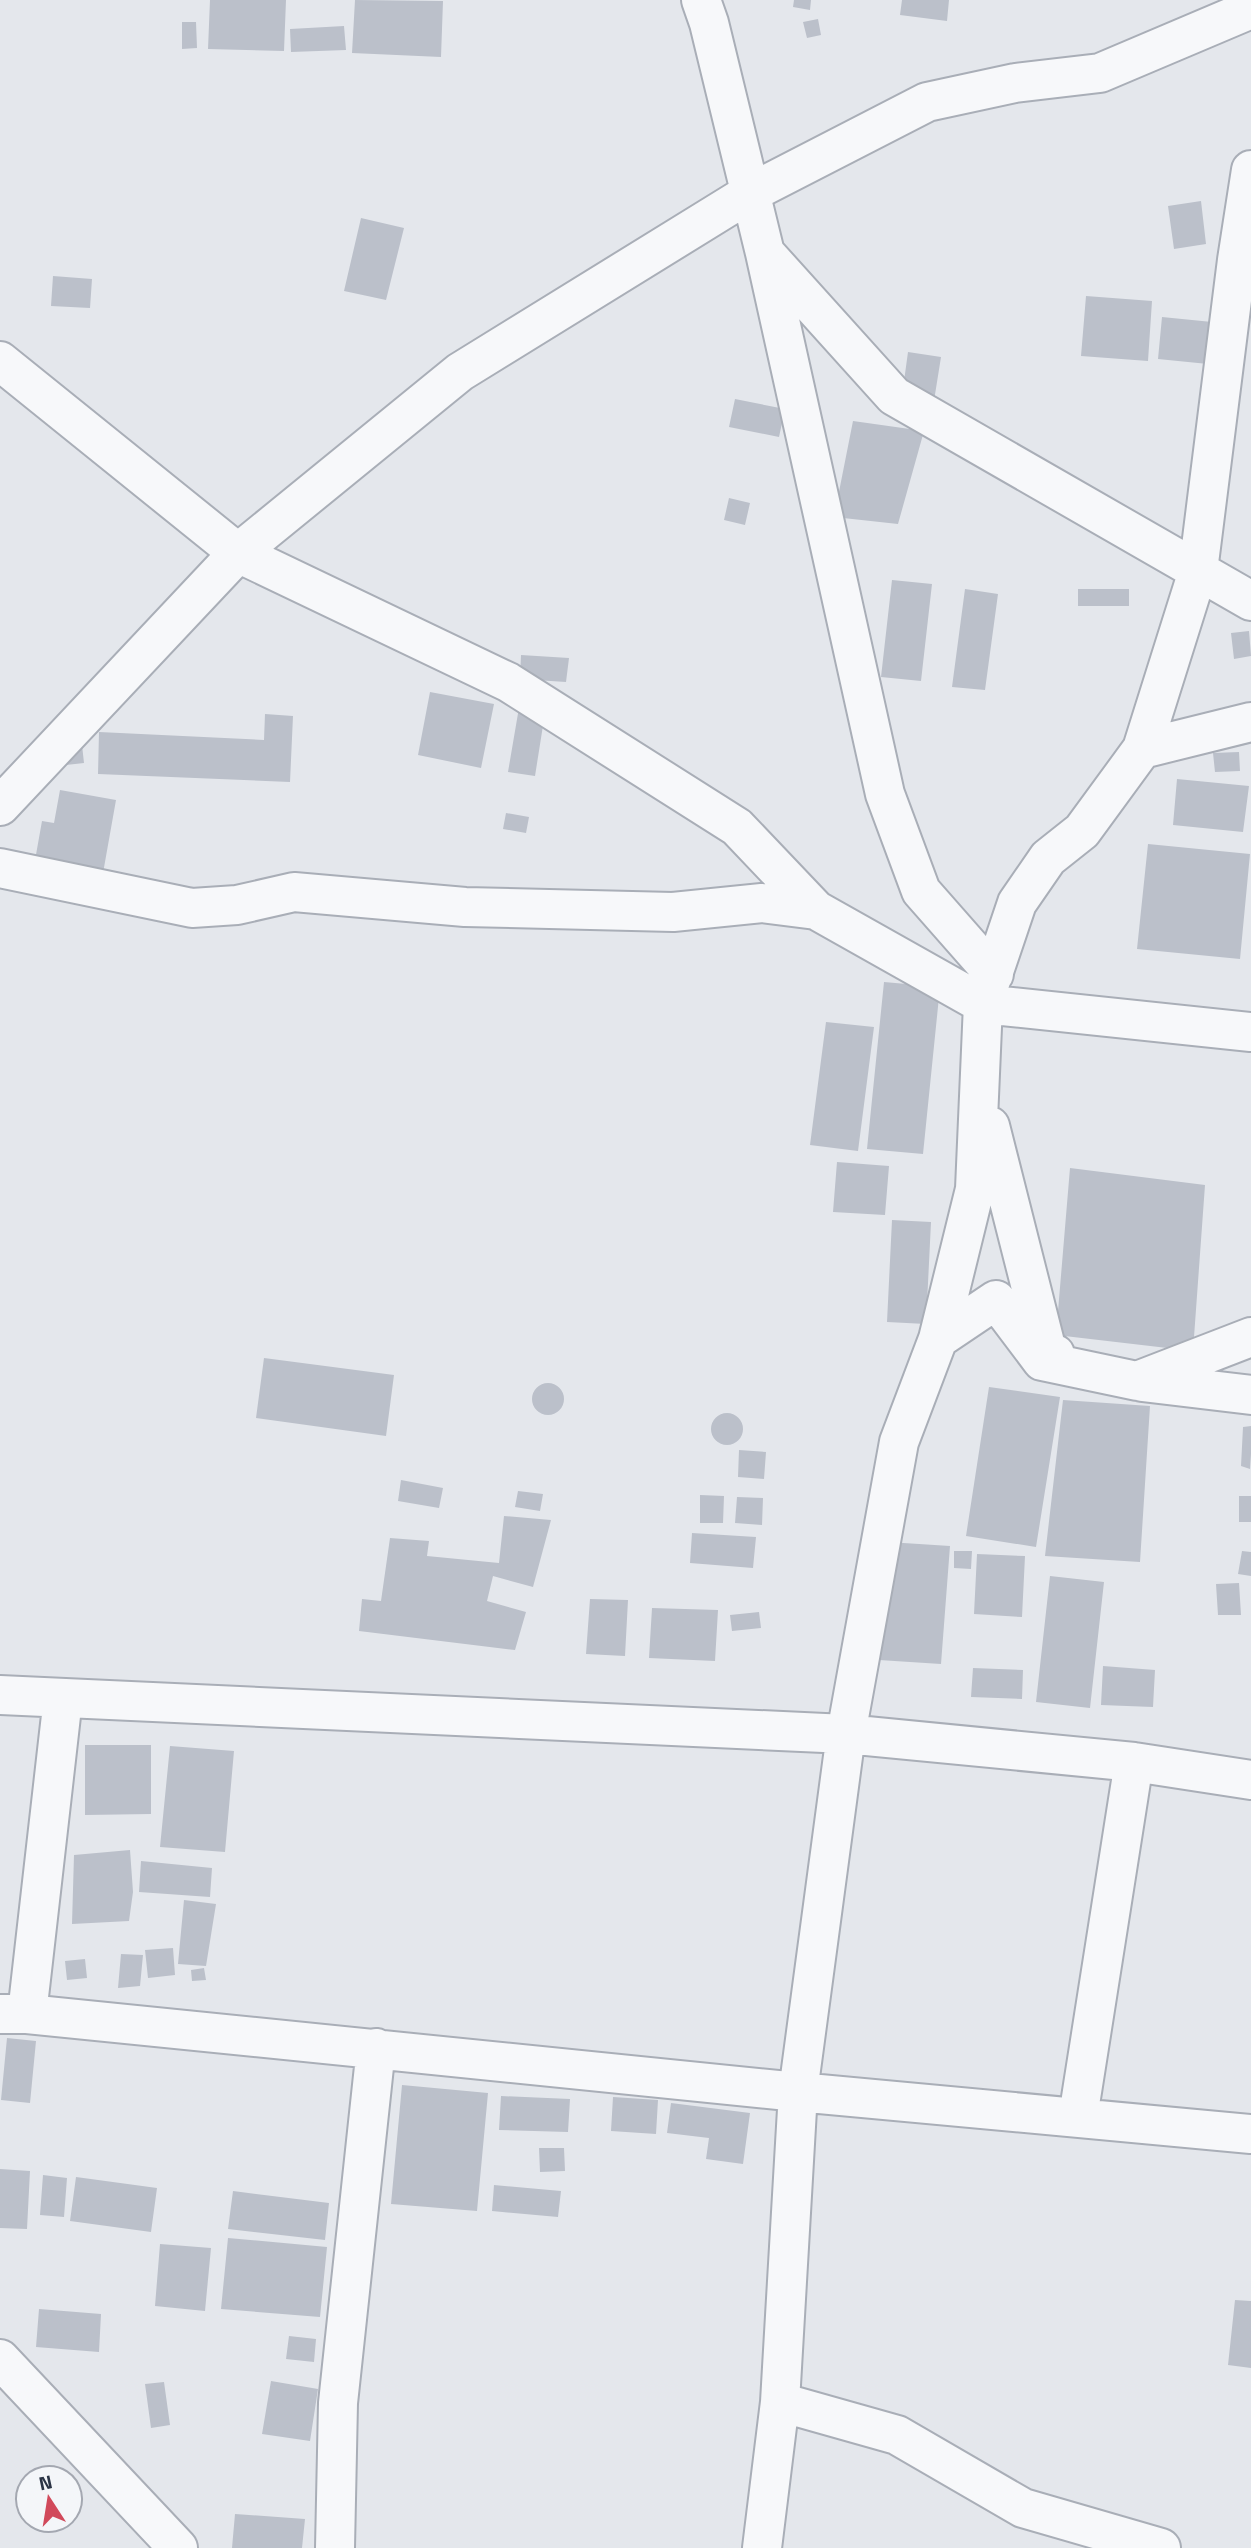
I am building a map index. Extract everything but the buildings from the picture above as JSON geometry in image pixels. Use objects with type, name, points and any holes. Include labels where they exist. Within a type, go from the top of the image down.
[{"type":"street","points":[[701,0],[709,23],[765,253],[885,794],[921,891],[988,989]]},
{"type":"street","points":[[0,806],[238,553],[460,372],[750,193],[927,102],[1015,83],[1100,73],[1251,9]]},
{"type":"street","points":[[762,2548],[780,2402],[798,2092],[846,1734],[899,1442],[938,1339],[975,1188],[988,989],[1017,902],[1048,858],[1082,831],[1142,749],[1198,571],[1237,260],[1251,176]]},
{"type":"street","points":[[765,253],[894,396],[1251,601]]},
{"type":"street","points":[[0,360],[238,553],[508,682],[737,827],[816,909]]},
{"type":"street","points":[[1142,749],[1251,722]]},
{"type":"street","points":[[0,868],[192,908],[237,905],[294,892],[465,906],[673,912],[762,903],[816,909],[988,989],[1251,1032]]},
{"type":"street","points":[[981,1090],[1047,1351],[1137,1381],[1251,1337]]},
{"type":"street","points":[[938,1339],[996,1300],[1042,1361],[1137,1381],[1251,1395]]},
{"type":"street","points":[[0,1695],[846,1734],[1134,1762],[1251,1780]]},
{"type":"street","points":[[63,1698],[14,2014],[1251,2134]]},
{"type":"street","points":[[1078,2117],[1134,1762]]},
{"type":"street","points":[[335,2548],[338,2403],[376,2048]]},
{"type":"street","points":[[0,2359],[178,2548]]},
{"type":"street","points":[[780,2402],[897,2435],[1024,2508],[1161,2548]]}]
